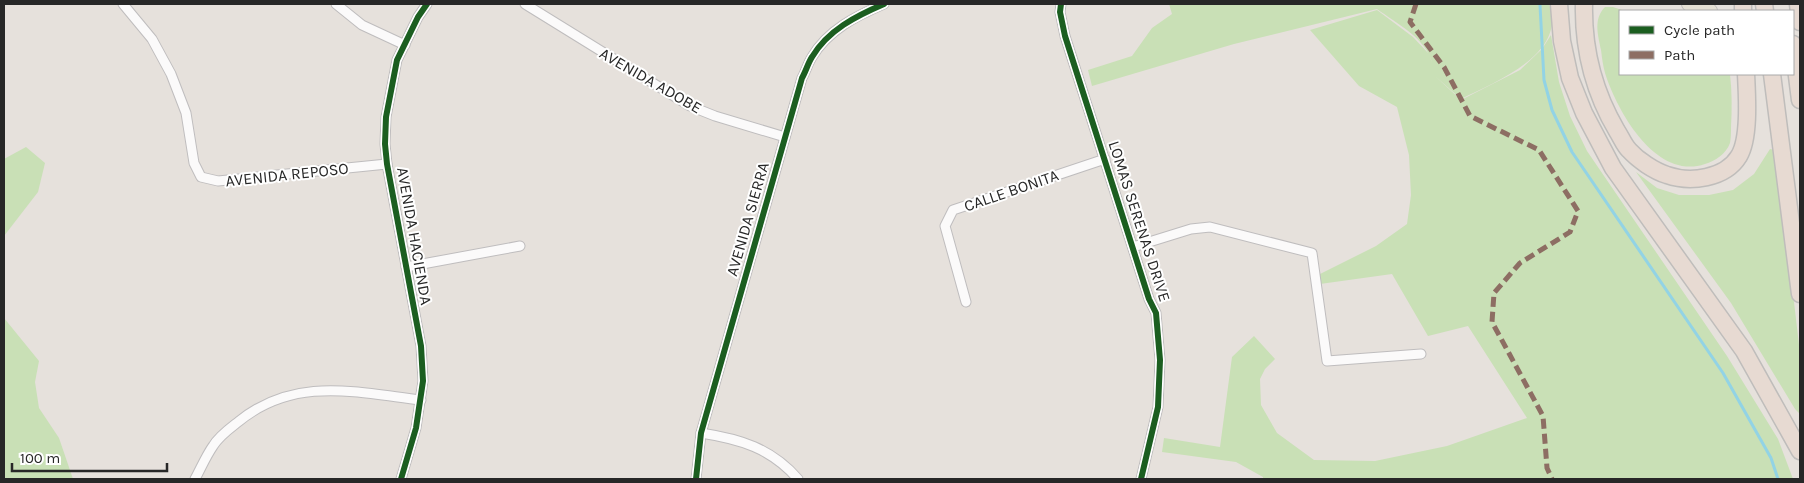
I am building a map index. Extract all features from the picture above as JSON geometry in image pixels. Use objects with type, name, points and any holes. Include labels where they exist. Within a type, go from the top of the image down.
[{"type":"highway","points":[[1559,4],[1562,40],[1570,78],[1584,113],[1613,168],[1744,351],[1800,451]]},
{"type":"highway","points":[[1584,4],[1584,25],[1595,85],[1611,120],[1629,150],[1647,165],[1667,175],[1686,178],[1708,178],[1727,168],[1739,156],[1746,130],[1746,75]]},
{"type":"highway","points":[[1798,4],[1800,22]]},
{"type":"highway","points":[[1794,51],[1800,100]]},
{"type":"highway","points":[[1772,75],[1800,294]]},
{"type":"main road","points":[[1689,4],[1707,10]]},
{"type":"street","name":"AVENIDA REPOSO","points":[[124,4],[152,39],[171,74],[186,113],[194,163],[201,176],[218,181],[387,164]]},
{"type":"street","points":[[336,4],[362,25],[405,44]]},
{"type":"street","name":"AVENIDA HACIENDA","points":[[401,479],[416,428],[423,381],[420,346],[387,164],[385,144],[386,117],[397,60],[418,17],[427,4]]},
{"type":"street","name":"AVENIDA ADOBE","points":[[525,4],[690,106],[715,116],[785,136]]},
{"type":"street","name":"AVENIDA SIERRA","points":[[696,479],[701,433],[802,78],[812,56],[822,43],[844,24],[884,4]]},
{"type":"street","name":"LOMAS SERENAS DRIVE","points":[[1061,4],[1060,12],[1065,36],[1149,299],[1156,313],[1160,360],[1158,407],[1141,479]]},
{"type":"street","name":"CALLE BONITA","points":[[966,302],[945,226],[953,210],[1105,159]]},
{"type":"street","points":[[1133,247],[1191,229],[1210,227],[1312,253],[1327,361],[1421,354]]},
{"type":"street","points":[[406,267],[520,246]]},
{"type":"street","points":[[195,479],[214,445],[225,432],[252,410],[278,398],[312,390],[343,390],[420,400]]},
{"type":"street","points":[[701,433],[730,438],[757,447],[787,466],[798,479]]},
{"type":"green space","points":[[1169,4],[1549,4],[1552,22],[1548,38],[1538,52],[1509,75],[1461,99],[1435,76],[1461,100],[1520,70],[1542,49],[1551,35],[1559,82],[1570,116],[1587,151],[1727,356],[1778,439],[1793,479],[1263,479],[1263,477],[1236,462],[1162,452],[1164,438],[1220,447],[1232,357],[1254,336],[1275,359],[1265,369],[1260,379],[1261,405],[1277,433],[1314,460],[1375,461],[1447,446],[1527,418],[1468,326],[1428,336],[1392,274],[1320,284],[1320,274],[1376,246],[1407,224],[1411,195],[1409,155],[1397,107],[1359,86],[1310,30],[1377,10],[1413,37],[1428,53],[1424,46],[1410,32],[1377,9],[1234,44],[1092,86],[1088,70],[1132,56],[1152,28],[1172,14]]},
{"type":"green space","points":[[1605,7],[1622,10],[1619,10],[1619,75],[1730,75],[1732,100],[1731,139],[1728,147],[1720,157],[1705,164],[1687,167],[1670,162],[1655,153],[1641,139],[1619,106],[1605,73],[1597,27],[1601,12]]},
{"type":"green space","points":[[26,147],[45,163],[38,192],[4,236],[4,159]]},
{"type":"green space","points":[[1770,149],[1775,150],[1777,158],[1800,353],[1800,414],[1795,409],[1731,303],[1636,172],[1657,188],[1679,195],[1709,195],[1733,190],[1754,174]]},
{"type":"green space","points":[[4,318],[39,361],[35,382],[39,408],[59,438],[73,479],[4,479]]},
{"type":"waterway","points":[[1540,5],[1544,80],[1552,110],[1572,152],[1723,373],[1771,458],[1778,479]]},
{"type":"marked path","points":[[1416,4],[1410,22],[1444,67],[1470,116],[1539,150],[1578,211],[1570,232],[1520,263],[1494,293],[1492,322],[1543,416],[1547,468],[1552,479]]},
{"type":"cycle path","points":[[401,479],[416,428],[423,381],[421,346],[387,164],[385,144],[386,117],[397,60],[418,17],[427,4]]},
{"type":"cycle path","points":[[696,479],[701,433],[802,78],[812,57],[826,39],[843,25],[884,4]]},
{"type":"cycle path","points":[[1061,4],[1060,12],[1065,36],[1149,299],[1156,313],[1160,360],[1158,407],[1141,479]]}]
